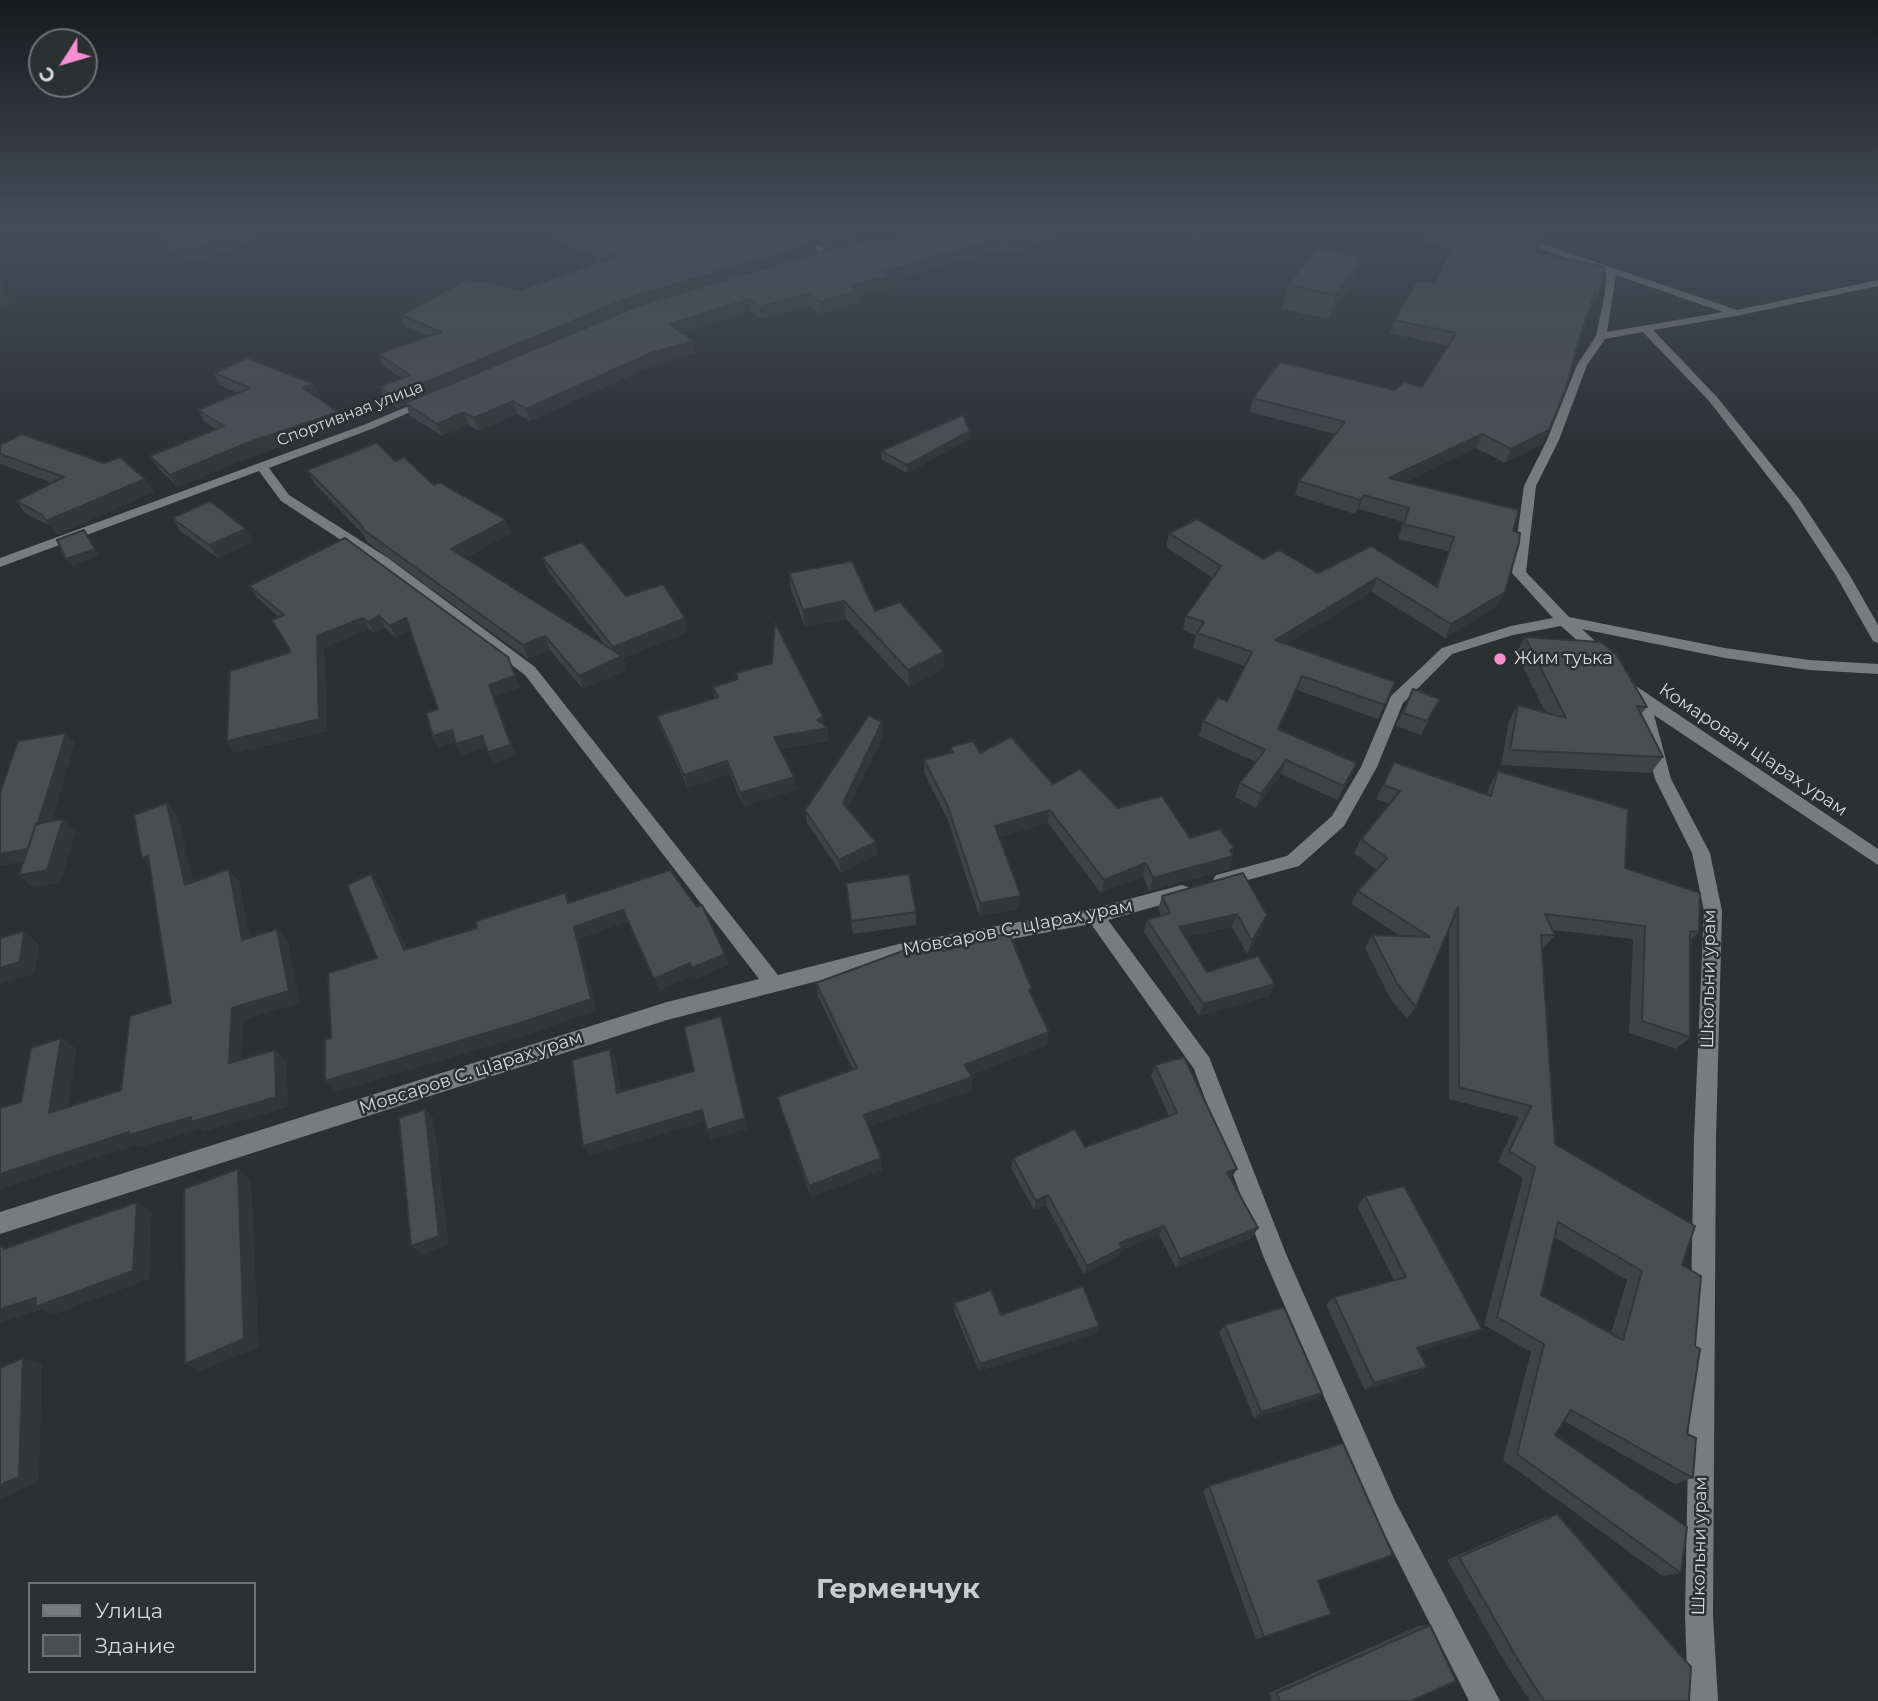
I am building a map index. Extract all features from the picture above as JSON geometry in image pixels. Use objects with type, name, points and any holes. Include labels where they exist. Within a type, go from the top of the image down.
[{"type":"street","points":[[1607,305],[1601,336],[1581,365],[1553,440],[1530,486],[1519,573],[1564,621],[1725,653],[1809,665],[1878,669]]},
{"type":"street","points":[[1714,305],[1736,313]]},
{"type":"street","points":[[1601,336],[1772,305]]},
{"type":"street","points":[[1646,330],[1713,399],[1795,503],[1842,574],[1878,638]]},
{"type":"street","name":"Спортивная улица","points":[[0,563],[370,426],[447,394]]},
{"type":"street","points":[[261,465],[285,498],[383,561],[530,671],[774,984]]},
{"type":"street","name":"Школьни урам","points":[[1564,621],[1613,665],[1642,699],[1663,779],[1701,853],[1713,911],[1705,1138],[1699,1616],[1703,1701]]},
{"type":"street","name":"Мовсаров С. цIарах урам","points":[[0,1223],[654,1015],[899,952],[1096,916],[1293,861],[1338,821],[1369,767],[1396,700],[1447,651],[1511,631],[1564,621]]},
{"type":"street","name":"Комарован цIарах урам","points":[[1642,699],[1878,858]]},
{"type":"street","points":[[1096,916],[1202,1064],[1276,1258],[1386,1510],[1485,1701]]},
{"type":"building","points":[[419,305],[610,305],[393,396],[380,387],[410,375],[378,354],[441,332],[401,315]]},
{"type":"building","points":[[730,305],[670,324],[693,341],[651,353],[526,409],[513,401],[474,418],[464,412],[437,424],[405,403],[638,306]]},
{"type":"building","points":[[1403,305],[1591,305],[1565,391],[1549,430],[1511,449],[1482,434],[1389,478],[1519,510],[1513,531],[1520,533],[1519,543],[1505,592],[1451,624],[1377,578],[1275,640],[1395,682],[1385,705],[1302,676],[1278,729],[1357,763],[1344,786],[1286,760],[1261,794],[1240,783],[1265,750],[1203,721],[1218,698],[1227,701],[1252,652],[1197,633],[1204,622],[1186,616],[1221,566],[1169,533],[1197,519],[1263,559],[1279,550],[1318,573],[1371,546],[1437,587],[1454,537],[1404,524],[1409,508],[1364,495],[1360,500],[1299,481],[1345,422],[1253,398],[1280,362],[1395,390],[1404,382],[1422,387],[1456,333],[1394,320]]},
{"type":"building","points":[[247,358],[314,384],[303,388],[338,412],[247,443],[170,475],[150,456],[224,426],[198,410],[250,388],[214,373]]},
{"type":"building","points":[[963,415],[970,431],[907,465],[881,451]]},
{"type":"building","points":[[22,434],[104,463],[120,457],[145,479],[46,521],[42,515],[16,501],[64,477],[0,454],[0,445]]},
{"type":"building","points":[[377,443],[395,461],[404,457],[434,485],[439,482],[506,520],[451,549],[622,656],[579,676],[545,636],[523,645],[361,528],[363,527],[307,470]]},
{"type":"building","points":[[210,501],[246,529],[209,545],[172,518]]},
{"type":"building","points":[[84,530],[95,549],[66,559],[57,540]]},
{"type":"building","points":[[345,538],[508,657],[515,676],[489,685],[511,745],[488,752],[482,736],[456,744],[452,730],[433,736],[426,713],[438,709],[406,618],[390,626],[379,616],[368,622],[363,618],[317,636],[319,719],[227,741],[230,671],[291,652],[272,620],[284,615],[249,586]]},
{"type":"building","points":[[582,542],[626,596],[663,584],[685,618],[613,647],[542,557]]},
{"type":"building","points":[[852,561],[875,611],[900,602],[944,652],[908,670],[844,601],[803,610],[789,573]]},
{"type":"building","points":[[775,623],[823,717],[817,720],[828,728],[774,737],[794,777],[740,793],[727,761],[684,775],[657,716],[718,697],[713,687],[738,679],[736,673],[772,663]]},
{"type":"building","points":[[1525,637],[1601,642],[1617,655],[1647,707],[1637,706],[1663,757],[1510,750],[1518,705],[1566,718]]},
{"type":"building","points":[[1413,689],[1440,699],[1427,721],[1403,713]]},
{"type":"building","points":[[869,715],[882,722],[843,803],[876,842],[839,860],[805,810]]},
{"type":"building","points":[[66,733],[28,849],[0,854],[0,793],[18,741]]},
{"type":"building","points":[[1011,737],[1053,784],[1080,769],[1118,808],[1162,796],[1190,838],[1220,829],[1234,848],[1230,850],[1233,856],[1153,878],[1146,863],[1104,880],[1050,810],[995,826],[1021,896],[980,903],[948,807],[924,760],[953,752],[950,747],[973,741],[980,753]]},
{"type":"building","points":[[1394,762],[1491,796],[1498,771],[1628,809],[1625,868],[1700,893],[1699,932],[1690,931],[1690,1037],[1642,1021],[1645,926],[1545,914],[1555,935],[1541,935],[1555,1144],[1695,1226],[1682,1265],[1701,1276],[1695,1346],[1700,1349],[1687,1434],[1696,1438],[1693,1478],[1571,1410],[1555,1435],[1687,1527],[1681,1573],[1517,1454],[1544,1344],[1497,1317],[1535,1167],[1509,1151],[1531,1106],[1459,1087],[1458,907],[1416,1007],[1398,985],[1372,935],[1430,937],[1358,891],[1387,858],[1361,839],[1400,791],[1383,785]],"holes":[[[1558,1222],[1642,1271],[1623,1340],[1541,1295]]]},
{"type":"building","points":[[167,803],[185,885],[229,869],[242,940],[277,929],[289,991],[232,1008],[229,1063],[275,1050],[276,1097],[191,1122],[191,1117],[129,1135],[129,1132],[0,1174],[0,1108],[21,1102],[31,1048],[61,1038],[49,1113],[121,1090],[130,1016],[171,1003],[148,856],[142,859],[134,815]]},
{"type":"building","points":[[63,819],[47,870],[19,875],[36,824]]},
{"type":"building","points":[[670,870],[697,907],[702,905],[725,954],[692,968],[690,963],[654,979],[623,910],[574,927],[591,999],[325,1081],[325,1040],[331,1038],[328,973],[377,958],[347,885],[371,874],[404,950],[477,928],[476,921],[565,893],[568,903]]},
{"type":"building","points":[[1243,873],[1267,915],[1252,941],[1237,914],[1179,927],[1207,972],[1258,956],[1275,984],[1203,1004],[1147,920],[1170,913],[1162,896]]},
{"type":"building","points":[[909,874],[916,912],[851,921],[846,883]]},
{"type":"building","points":[[24,931],[20,962],[0,968],[0,938]]},
{"type":"building","points":[[1009,933],[1032,989],[1029,990],[1049,1032],[965,1065],[972,1077],[864,1115],[881,1158],[809,1186],[777,1097],[857,1068],[816,983],[919,945],[923,944],[923,948],[938,942],[943,951]]},
{"type":"building","points":[[721,1016],[745,1118],[707,1130],[702,1110],[583,1146],[572,1060],[610,1049],[617,1093],[694,1071],[684,1027]]},
{"type":"building","points":[[1184,1057],[1237,1169],[1227,1172],[1258,1228],[1180,1259],[1164,1226],[1120,1243],[1122,1248],[1087,1266],[1048,1195],[1036,1201],[1013,1158],[1075,1129],[1085,1147],[1177,1113],[1155,1065]]},
{"type":"building","points":[[425,1109],[439,1236],[411,1246],[399,1118]]},
{"type":"building","points":[[238,1169],[244,1339],[185,1364],[184,1189]]},
{"type":"building","points":[[1404,1186],[1482,1329],[1417,1348],[1427,1367],[1374,1383],[1334,1297],[1406,1277],[1365,1196]]},
{"type":"building","points":[[137,1202],[133,1271],[35,1307],[36,1298],[0,1309],[0,1247],[4,1246],[4,1249]]},
{"type":"building","points":[[1083,1286],[1099,1326],[980,1364],[954,1303],[991,1290],[1001,1315]]},
{"type":"building","points":[[1284,1307],[1322,1393],[1261,1412],[1225,1325]]},
{"type":"building","points":[[23,1358],[19,1477],[0,1485],[0,1368]]},
{"type":"building","points":[[1343,1443],[1393,1555],[1318,1581],[1331,1614],[1264,1637],[1209,1486]]},
{"type":"building","points":[[1557,1514],[1691,1667],[1689,1701],[1544,1701],[1459,1557]]},
{"type":"building","points":[[1430,1625],[1456,1681],[1411,1701],[1280,1701],[1277,1693]]},
{"type":"place","name":"Жим туька","points":[[1500,659]]},
{"type":"district","name":"Герменчук","points":[[898,1590]]}]
